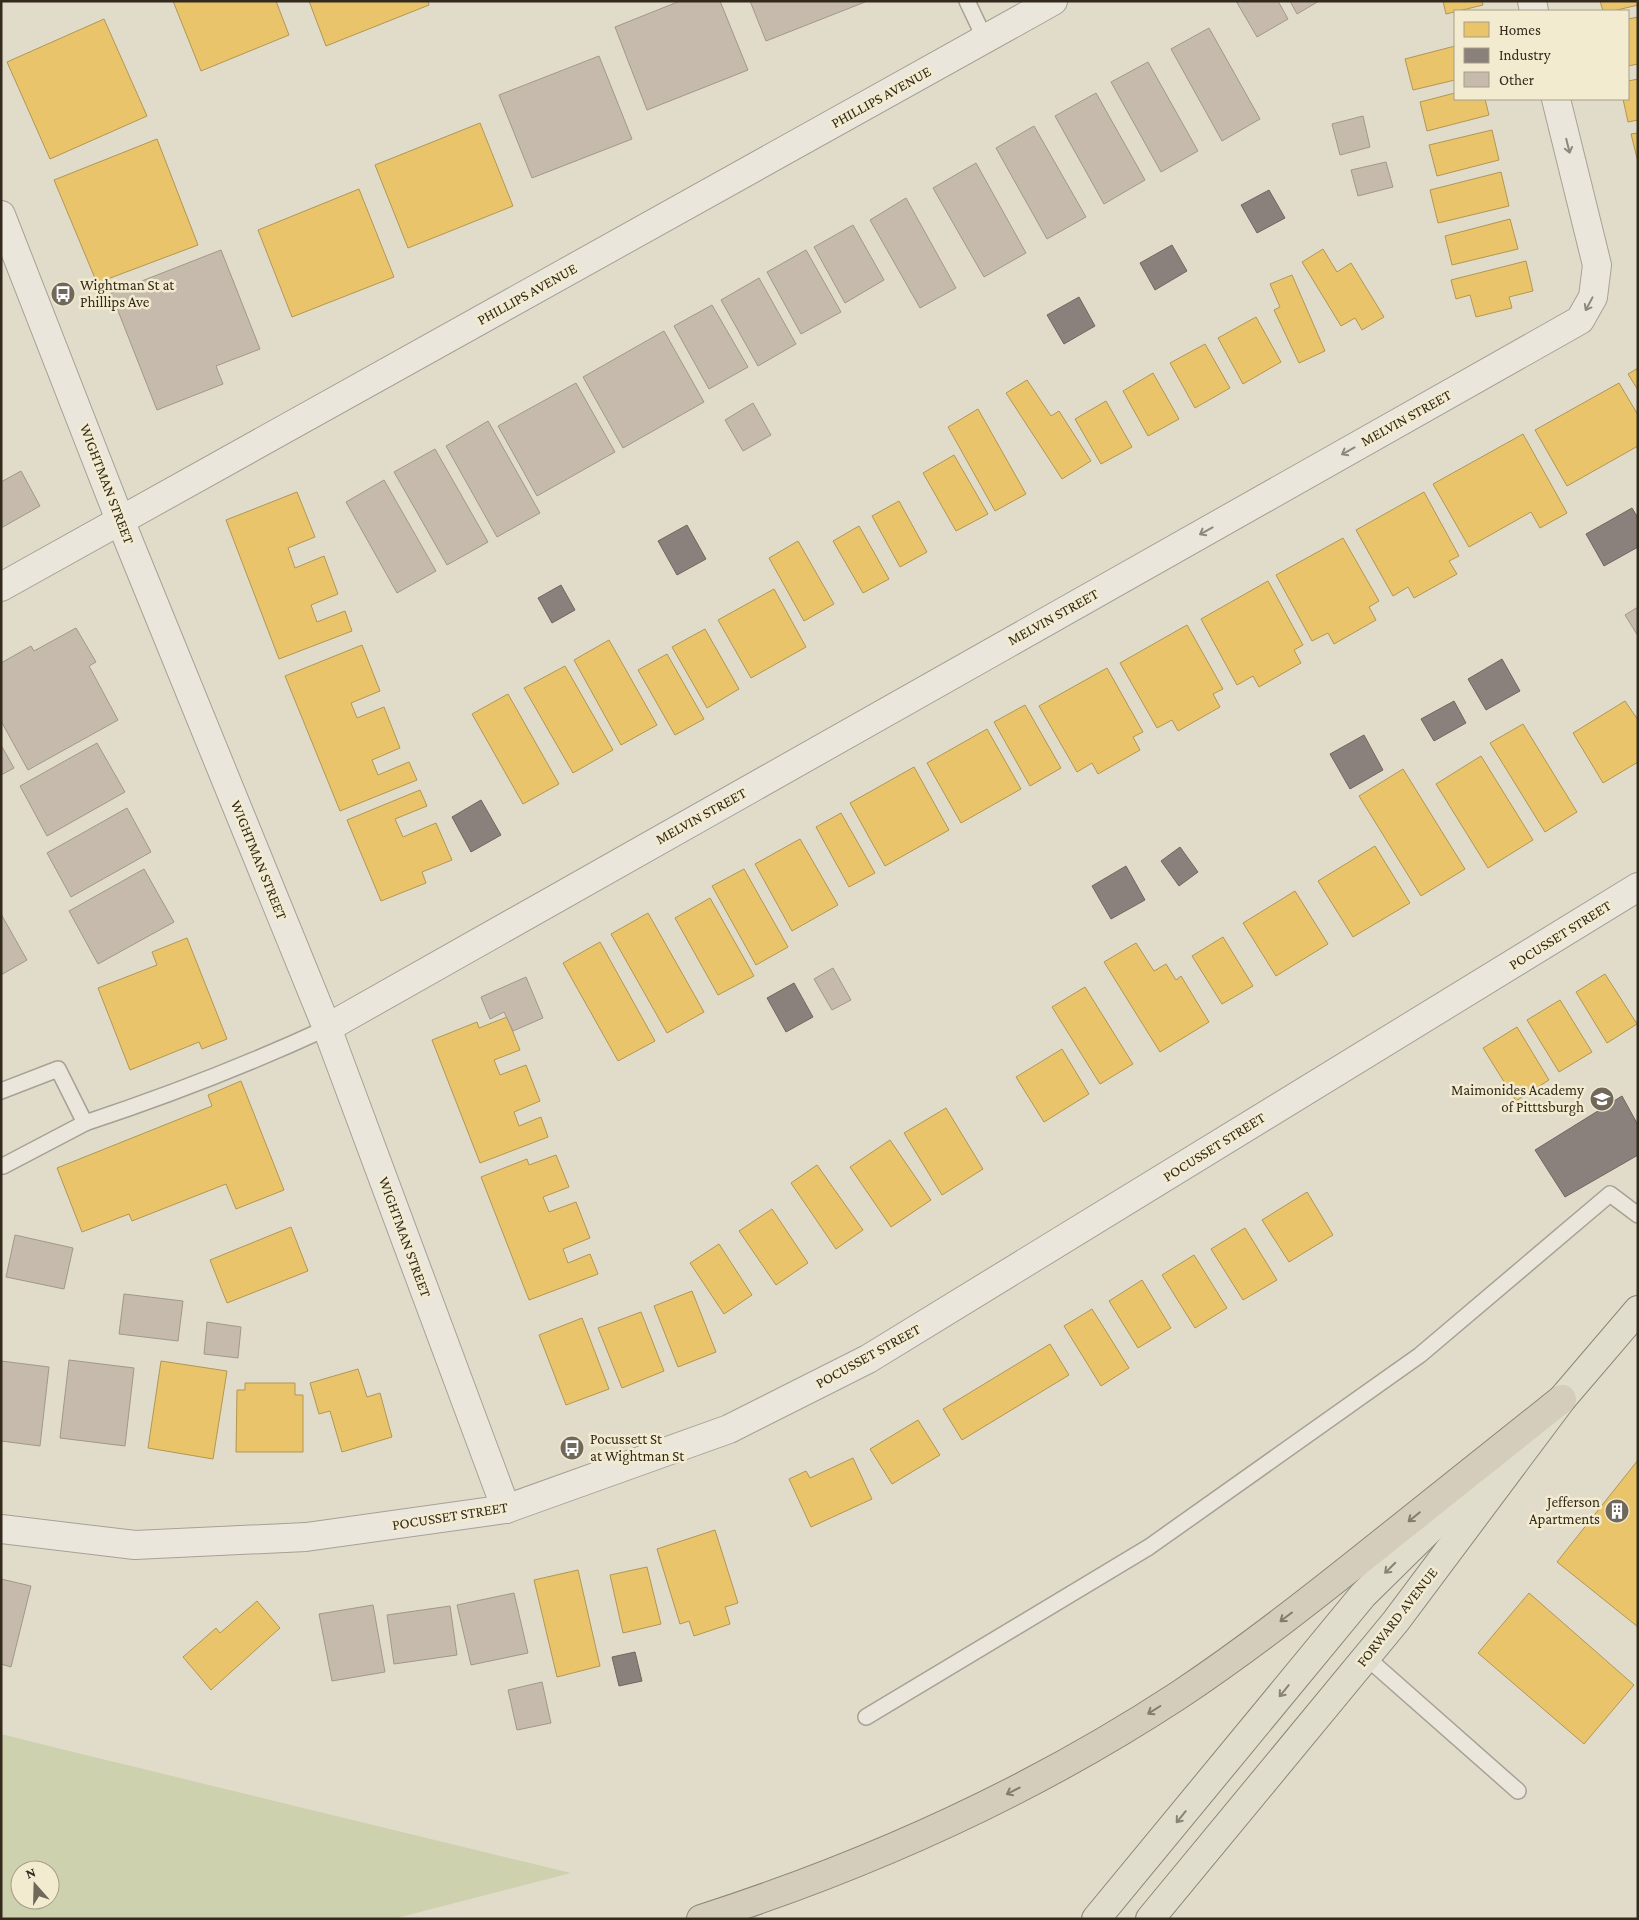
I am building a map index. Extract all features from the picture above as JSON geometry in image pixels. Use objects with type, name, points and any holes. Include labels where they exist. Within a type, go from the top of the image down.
[{"type":"highway","points":[[701,1919],[820,1877],[896,1846],[970,1813],[1110,1738],[1180,1694],[1249,1645],[1322,1590],[1562,1399]]},
{"type":"main road","name":"FORWARD AVENUE","points":[[1150,1919],[1396,1621],[1562,1399],[1638,1310]]},
{"type":"main road","points":[[1096,1919],[1363,1595],[1562,1399]]},
{"type":"street","name":"PHILLIPS AVENUE","points":[[1,587],[1053,1]]},
{"type":"street","name":"MELVIN STREET","points":[[327,1028],[1580,320],[1593,297],[1597,265],[1556,100]]},
{"type":"street","name":"WIGHTMAN STREET","points":[[1,215],[120,520],[327,1028],[506,1509]]},
{"type":"street","name":"POCUSSET STREET","points":[[1,1529],[135,1544],[306,1537],[506,1509],[729,1429],[868,1359],[1638,887]]},
{"type":"lane","points":[[967,1],[986,39]]},
{"type":"lane","points":[[2,1166],[85,1123],[129,1108],[278,1050],[327,1028]]},
{"type":"lane","points":[[1,1092],[58,1069],[85,1123]]},
{"type":"lane","points":[[866,1717],[1149,1547],[1420,1355],[1610,1194],[1638,1215]]},
{"type":"lane","points":[[1366,1657],[1518,1791]]},
{"type":"green space","points":[[1,1734],[571,1873],[393,1919],[1,1919]]},
{"type":"building: Homes","points":[[173,1],[276,1],[289,35],[201,71]]},
{"type":"building: Homes","points":[[309,1],[428,1],[429,5],[326,46]]},
{"type":"building: Homes","points":[[1443,1],[1482,1],[1483,5],[1454,10],[1454,12],[1446,14]]},
{"type":"building: Homes","points":[[1600,1],[1638,1],[1638,5],[1617,10],[1603,10]]},
{"type":"building: Homes","points":[[1638,17],[1638,64],[1629,66],[1629,19]]},
{"type":"building: Homes","points":[[104,19],[147,116],[50,159],[7,62]]},
{"type":"building: Homes","points":[[1454,46],[1454,80],[1413,90],[1405,59]]},
{"type":"building: Homes","points":[[1638,79],[1638,120],[1628,122],[1623,100],[1629,100],[1629,81]]},
{"type":"building: Homes","points":[[1454,93],[1454,100],[1485,100],[1489,115],[1427,131],[1420,102]]},
{"type":"building: Homes","points":[[480,123],[513,206],[408,248],[375,165]]},
{"type":"building: Homes","points":[[1492,130],[1499,160],[1437,176],[1429,145]]},
{"type":"building: Homes","points":[[1638,133],[1638,162],[1631,134]]},
{"type":"building: Homes","points":[[157,139],[198,245],[97,283],[54,180]]},
{"type":"building: Homes","points":[[1501,172],[1509,206],[1438,223],[1430,190]]},
{"type":"building: Homes","points":[[359,189],[394,277],[292,317],[258,230]]},
{"type":"building: Homes","points":[[1510,219],[1518,249],[1452,265],[1445,236]]},
{"type":"building: Homes","points":[[1323,249],[1337,272],[1351,263],[1384,317],[1362,330],[1355,318],[1341,326],[1302,262]]},
{"type":"building: Homes","points":[[1526,261],[1533,291],[1509,297],[1512,308],[1476,317],[1470,295],[1456,299],[1451,280]]},
{"type":"building: Homes","points":[[1292,275],[1325,351],[1299,363],[1274,310],[1280,307],[1270,284]]},
{"type":"building: Homes","points":[[1256,317],[1281,362],[1243,384],[1218,338]]},
{"type":"building: Homes","points":[[1205,344],[1230,388],[1195,408],[1170,363]]},
{"type":"building: Homes","points":[[1638,368],[1638,390],[1628,374]]},
{"type":"building: Homes","points":[[1153,373],[1179,419],[1148,436],[1123,391]]},
{"type":"building: Homes","points":[[1027,380],[1051,416],[1059,411],[1091,461],[1062,479],[1006,393]]},
{"type":"building: Homes","points":[[1619,383],[1638,415],[1638,446],[1567,486],[1535,430]]},
{"type":"building: Homes","points":[[1106,401],[1132,447],[1101,464],[1075,419]]},
{"type":"building: Homes","points":[[978,409],[1026,494],[995,511],[948,427]]},
{"type":"building: Homes","points":[[1523,434],[1567,513],[1540,528],[1531,512],[1469,547],[1433,484]]},
{"type":"building: Homes","points":[[954,455],[988,514],[956,531],[923,473]]},
{"type":"building: Homes","points":[[297,492],[315,537],[288,548],[295,568],[324,556],[338,594],[311,605],[317,622],[345,611],[352,631],[279,659],[226,520]]},
{"type":"building: Homes","points":[[1424,492],[1459,556],[1449,561],[1457,574],[1414,598],[1408,587],[1393,596],[1356,530]]},
{"type":"building: Homes","points":[[899,501],[927,552],[900,567],[872,516]]},
{"type":"building: Homes","points":[[859,526],[889,579],[863,593],[833,541]]},
{"type":"building: Homes","points":[[1343,538],[1379,601],[1369,607],[1376,620],[1334,644],[1328,633],[1312,641],[1276,575]]},
{"type":"building: Homes","points":[[798,541],[834,604],[804,621],[769,558]]},
{"type":"building: Homes","points":[[1268,581],[1303,645],[1294,650],[1301,663],[1259,687],[1253,676],[1237,685],[1201,619]]},
{"type":"building: Homes","points":[[774,589],[806,647],[751,678],[718,620]]},
{"type":"building: Homes","points":[[1187,625],[1223,689],[1213,694],[1220,707],[1178,731],[1172,720],[1157,728],[1120,663]]},
{"type":"building: Homes","points":[[705,629],[739,689],[707,708],[672,647]]},
{"type":"building: Homes","points":[[609,640],[657,725],[621,745],[574,660]]},
{"type":"building: Homes","points":[[362,645],[380,691],[351,703],[357,718],[384,707],[400,748],[372,760],[378,775],[409,762],[417,780],[340,811],[285,676]]},
{"type":"building: Homes","points":[[667,654],[704,719],[675,735],[638,670]]},
{"type":"building: Homes","points":[[565,666],[613,750],[573,773],[524,688]]},
{"type":"building: Homes","points":[[1107,668],[1143,732],[1133,737],[1140,750],[1098,774],[1092,763],[1077,772],[1039,706]]},
{"type":"building: Homes","points":[[508,694],[559,784],[523,804],[472,714]]},
{"type":"building: Homes","points":[[1625,701],[1638,720],[1638,762],[1603,783],[1573,733]]},
{"type":"building: Homes","points":[[1025,705],[1061,768],[1030,786],[994,722]]},
{"type":"building: Homes","points":[[1523,724],[1577,812],[1545,832],[1490,743]]},
{"type":"building: Homes","points":[[987,729],[1021,789],[961,823],[927,763]]},
{"type":"building: Homes","points":[[1481,756],[1533,840],[1488,868],[1436,784]]},
{"type":"building: Homes","points":[[914,767],[949,830],[885,866],[850,803]]},
{"type":"building: Homes","points":[[1403,769],[1465,869],[1421,896],[1359,796]]},
{"type":"building: Homes","points":[[420,790],[427,806],[395,819],[403,837],[436,823],[452,860],[422,872],[426,883],[381,901],[347,820]]},
{"type":"building: Homes","points":[[841,813],[875,873],[849,887],[816,827]]},
{"type":"building: Homes","points":[[800,839],[838,905],[792,931],[755,864]]},
{"type":"building: Homes","points":[[1375,846],[1410,903],[1353,937],[1318,881]]},
{"type":"building: Homes","points":[[744,869],[788,947],[756,965],[712,886]]},
{"type":"building: Homes","points":[[1295,891],[1328,944],[1276,976],[1243,923]]},
{"type":"building: Homes","points":[[710,898],[754,976],[718,995],[675,918]]},
{"type":"building: Homes","points":[[648,913],[704,1012],[667,1033],[611,934]]},
{"type":"building: Homes","points":[[1223,937],[1253,986],[1222,1004],[1192,956]]},
{"type":"building: Homes","points":[[187,938],[227,1039],[202,1049],[199,1042],[130,1070],[98,988],[157,965],[152,952]]},
{"type":"building: Homes","points":[[600,942],[655,1041],[618,1061],[563,963]]},
{"type":"building: Homes","points":[[1136,943],[1154,971],[1166,964],[1176,980],[1181,976],[1209,1022],[1160,1052],[1104,962]]},
{"type":"building: Homes","points":[[1605,974],[1637,1024],[1607,1043],[1576,992]]},
{"type":"building: Homes","points":[[1085,987],[1133,1064],[1100,1084],[1052,1007]]},
{"type":"building: Homes","points":[[1560,1000],[1592,1052],[1559,1072],[1527,1020]]},
{"type":"building: Homes","points":[[507,1017],[520,1050],[494,1060],[500,1075],[526,1065],[540,1101],[514,1112],[519,1126],[541,1117],[548,1137],[480,1163],[432,1040],[477,1022],[479,1028]]},
{"type":"building: Homes","points":[[1517,1027],[1549,1080],[1516,1101],[1483,1048]]},
{"type":"building: Homes","points":[[1062,1049],[1089,1094],[1044,1122],[1016,1077]]},
{"type":"building: Homes","points":[[241,1081],[284,1190],[236,1209],[226,1184],[132,1221],[129,1214],[82,1232],[57,1168],[212,1106],[208,1095]]},
{"type":"building: Homes","points":[[946,1108],[983,1169],[942,1195],[904,1133]]},
{"type":"building: Homes","points":[[890,1140],[931,1200],[891,1227],[850,1167]]},
{"type":"building: Homes","points":[[556,1155],[569,1187],[543,1197],[549,1212],[576,1202],[590,1238],[563,1249],[568,1263],[590,1254],[598,1274],[529,1300],[481,1177],[527,1159],[529,1165]]},
{"type":"building: Homes","points":[[817,1165],[863,1230],[836,1249],[791,1183]]},
{"type":"building: Homes","points":[[1307,1192],[1333,1235],[1289,1262],[1262,1220]]},
{"type":"building: Homes","points":[[772,1209],[808,1263],[776,1285],[739,1231]]},
{"type":"building: Homes","points":[[291,1227],[308,1271],[227,1303],[210,1260]]},
{"type":"building: Homes","points":[[1245,1228],[1277,1280],[1243,1300],[1211,1249]]},
{"type":"building: Homes","points":[[719,1244],[752,1295],[724,1314],[690,1263]]},
{"type":"building: Homes","points":[[1194,1255],[1227,1308],[1195,1328],[1162,1275]]},
{"type":"building: Homes","points":[[1142,1280],[1171,1328],[1138,1348],[1109,1301]]},
{"type":"building: Homes","points":[[692,1291],[716,1352],[678,1367],[654,1306]]},
{"type":"building: Homes","points":[[1092,1309],[1129,1368],[1101,1386],[1064,1326]]},
{"type":"building: Homes","points":[[641,1312],[664,1371],[622,1388],[598,1328]]},
{"type":"building: Homes","points":[[582,1318],[609,1389],[566,1405],[539,1335]]},
{"type":"building: Homes","points":[[1050,1344],[1069,1375],[962,1440],[943,1409]]},
{"type":"building: Homes","points":[[161,1361],[227,1371],[213,1459],[148,1448]]},
{"type":"building: Homes","points":[[358,1369],[367,1397],[380,1393],[392,1437],[342,1452],[330,1411],[319,1414],[310,1383]]},
{"type":"building: Homes","points":[[245,1383],[295,1383],[295,1395],[303,1395],[303,1452],[236,1452],[237,1390],[245,1390]]},
{"type":"building: Homes","points":[[918,1420],[940,1455],[892,1484],[870,1449]]},
{"type":"building: Homes","points":[[853,1458],[872,1499],[811,1527],[789,1479],[806,1471],[810,1478]]},
{"type":"building: Homes","name":"Jefferson Apartments","points":[[1638,1460],[1638,1627],[1557,1562]]},
{"type":"building: Homes","points":[[715,1530],[738,1603],[725,1607],[730,1624],[694,1636],[689,1621],[680,1624],[657,1549]]},
{"type":"building: Homes","points":[[647,1567],[661,1624],[623,1633],[610,1575]]},
{"type":"building: Homes","points":[[578,1570],[600,1666],[557,1677],[534,1580]]},
{"type":"building: Homes","points":[[1529,1593],[1634,1685],[1584,1744],[1478,1653]]},
{"type":"building: Homes","points":[[257,1601],[280,1628],[211,1690],[183,1657],[216,1628],[220,1633]]},
{"type":"building: Industry","points":[[1269,190],[1285,218],[1257,233],[1241,205]]},
{"type":"building: Industry","points":[[1172,245],[1187,271],[1155,290],[1140,263]]},
{"type":"building: Industry","points":[[1079,297],[1095,326],[1064,344],[1047,315]]},
{"type":"building: Industry","points":[[1632,508],[1638,518],[1638,547],[1604,566],[1586,534]]},
{"type":"building: Industry","points":[[687,525],[706,559],[677,575],[658,541]]},
{"type":"building: Industry","points":[[561,585],[575,610],[552,623],[538,598]]},
{"type":"building: Industry","points":[[1502,659],[1520,691],[1486,710],[1468,679]]},
{"type":"building: Industry","points":[[1454,701],[1466,723],[1434,741],[1421,719]]},
{"type":"building: Industry","points":[[1364,735],[1383,770],[1350,789],[1330,754]]},
{"type":"building: Industry","points":[[481,800],[501,835],[471,852],[452,817]]},
{"type":"building: Industry","points":[[1180,847],[1198,872],[1179,886],[1161,861]]},
{"type":"building: Industry","points":[[1126,866],[1145,900],[1111,919],[1092,886]]},
{"type":"building: Industry","points":[[794,983],[813,1017],[786,1032],[767,998]]},
{"type":"building: Industry","points":[[1622,1096],[1638,1125],[1638,1155],[1565,1197],[1535,1150]]},
{"type":"building: Industry","points":[[635,1652],[642,1681],[619,1686],[612,1657]]},
{"type":"building: Other","points":[[680,1],[720,1],[748,70],[647,110],[615,27]]},
{"type":"building: Other","points":[[750,1],[864,1],[865,2],[766,41]]},
{"type":"building: Other","points":[[1236,1],[1278,1],[1288,19],[1257,37]]},
{"type":"building: Other","points":[[1290,1],[1319,1],[1297,14]]},
{"type":"building: Other","points":[[1209,28],[1260,119],[1222,141],[1171,49]]},
{"type":"building: Other","points":[[599,56],[632,139],[532,178],[499,95]]},
{"type":"building: Other","points":[[1148,62],[1198,151],[1161,172],[1111,82]]},
{"type":"building: Other","points":[[1096,93],[1145,180],[1104,204],[1055,116]]},
{"type":"building: Other","points":[[1363,116],[1370,147],[1340,155],[1332,124]]},
{"type":"building: Other","points":[[1034,126],[1086,217],[1047,239],[996,148]]},
{"type":"building: Other","points":[[1386,162],[1393,187],[1358,196],[1351,170]]},
{"type":"building: Other","points":[[976,163],[1026,253],[984,277],[933,188]]},
{"type":"building: Other","points":[[906,198],[956,288],[920,308],[870,220]]},
{"type":"building: Other","points":[[853,225],[884,280],[845,303],[814,247]]},
{"type":"building: Other","points":[[221,250],[260,349],[216,366],[223,384],[157,410],[111,293]]},
{"type":"building: Other","points":[[806,250],[841,312],[801,334],[767,272]]},
{"type":"building: Other","points":[[759,278],[796,344],[758,366],[721,300]]},
{"type":"building: Other","points":[[712,305],[748,367],[709,389],[674,326]]},
{"type":"building: Other","points":[[664,331],[704,402],[623,448],[583,377]]},
{"type":"building: Other","points":[[576,383],[615,452],[537,496],[498,426]]},
{"type":"building: Other","points":[[753,403],[771,435],[743,451],[725,420]]},
{"type":"building: Other","points":[[488,421],[540,513],[497,537],[446,446]]},
{"type":"building: Other","points":[[435,449],[488,542],[447,565],[394,472]]},
{"type":"building: Other","points":[[21,471],[40,506],[1,528],[1,482]]},
{"type":"building: Other","points":[[384,480],[436,571],[397,593],[346,502]]},
{"type":"building: Other","points":[[1638,607],[1638,636],[1625,615]]},
{"type":"building: Other","points":[[76,628],[96,662],[89,666],[118,720],[28,770],[1,721],[1,663],[31,646],[34,651]]},
{"type":"building: Other","points":[[97,743],[125,792],[47,836],[20,786]]},
{"type":"building: Other","points":[[1,745],[14,768],[1,775]]},
{"type":"building: Other","points":[[127,808],[151,852],[71,897],[47,853]]},
{"type":"building: Other","points":[[144,869],[174,922],[98,964],[69,911]]},
{"type":"building: Other","points":[[1,914],[27,960],[1,975]]},
{"type":"building: Other","points":[[833,968],[851,1000],[832,1010],[814,979]]},
{"type":"building: Other","points":[[526,977],[543,1018],[513,1031],[504,1012],[490,1019],[481,997]]},
{"type":"building: Other","points":[[15,1235],[73,1248],[64,1289],[6,1277]]},
{"type":"building: Other","points":[[124,1294],[183,1301],[178,1341],[119,1334]]},
{"type":"building: Other","points":[[207,1322],[241,1327],[238,1358],[204,1354]]},
{"type":"building: Other","points":[[69,1360],[134,1368],[125,1446],[60,1438]]},
{"type":"building: Other","points":[[1,1361],[49,1367],[40,1446],[1,1441]]},
{"type":"building: Other","points":[[1,1579],[31,1586],[11,1667],[1,1664]]},
{"type":"building: Other","points":[[514,1593],[528,1653],[471,1665],[457,1605]]},
{"type":"building: Other","points":[[373,1605],[385,1672],[332,1681],[319,1614]]},
{"type":"building: Other","points":[[450,1606],[457,1655],[394,1664],[387,1615]]},
{"type":"building: Other","points":[[542,1682],[551,1723],[517,1730],[508,1690]]},
{"type":"place","name":"Wightman St at Phillips Ave","points":[[63,294]]},
{"type":"place","name":"Maimonides Academy of Pitttsburgh","points":[[1602,1099]]},
{"type":"place","name":"Pocussett St at Wightman St","points":[[572,1448]]},
{"type":"place","name":"Jefferson Apartments","points":[[1617,1511]]}]
